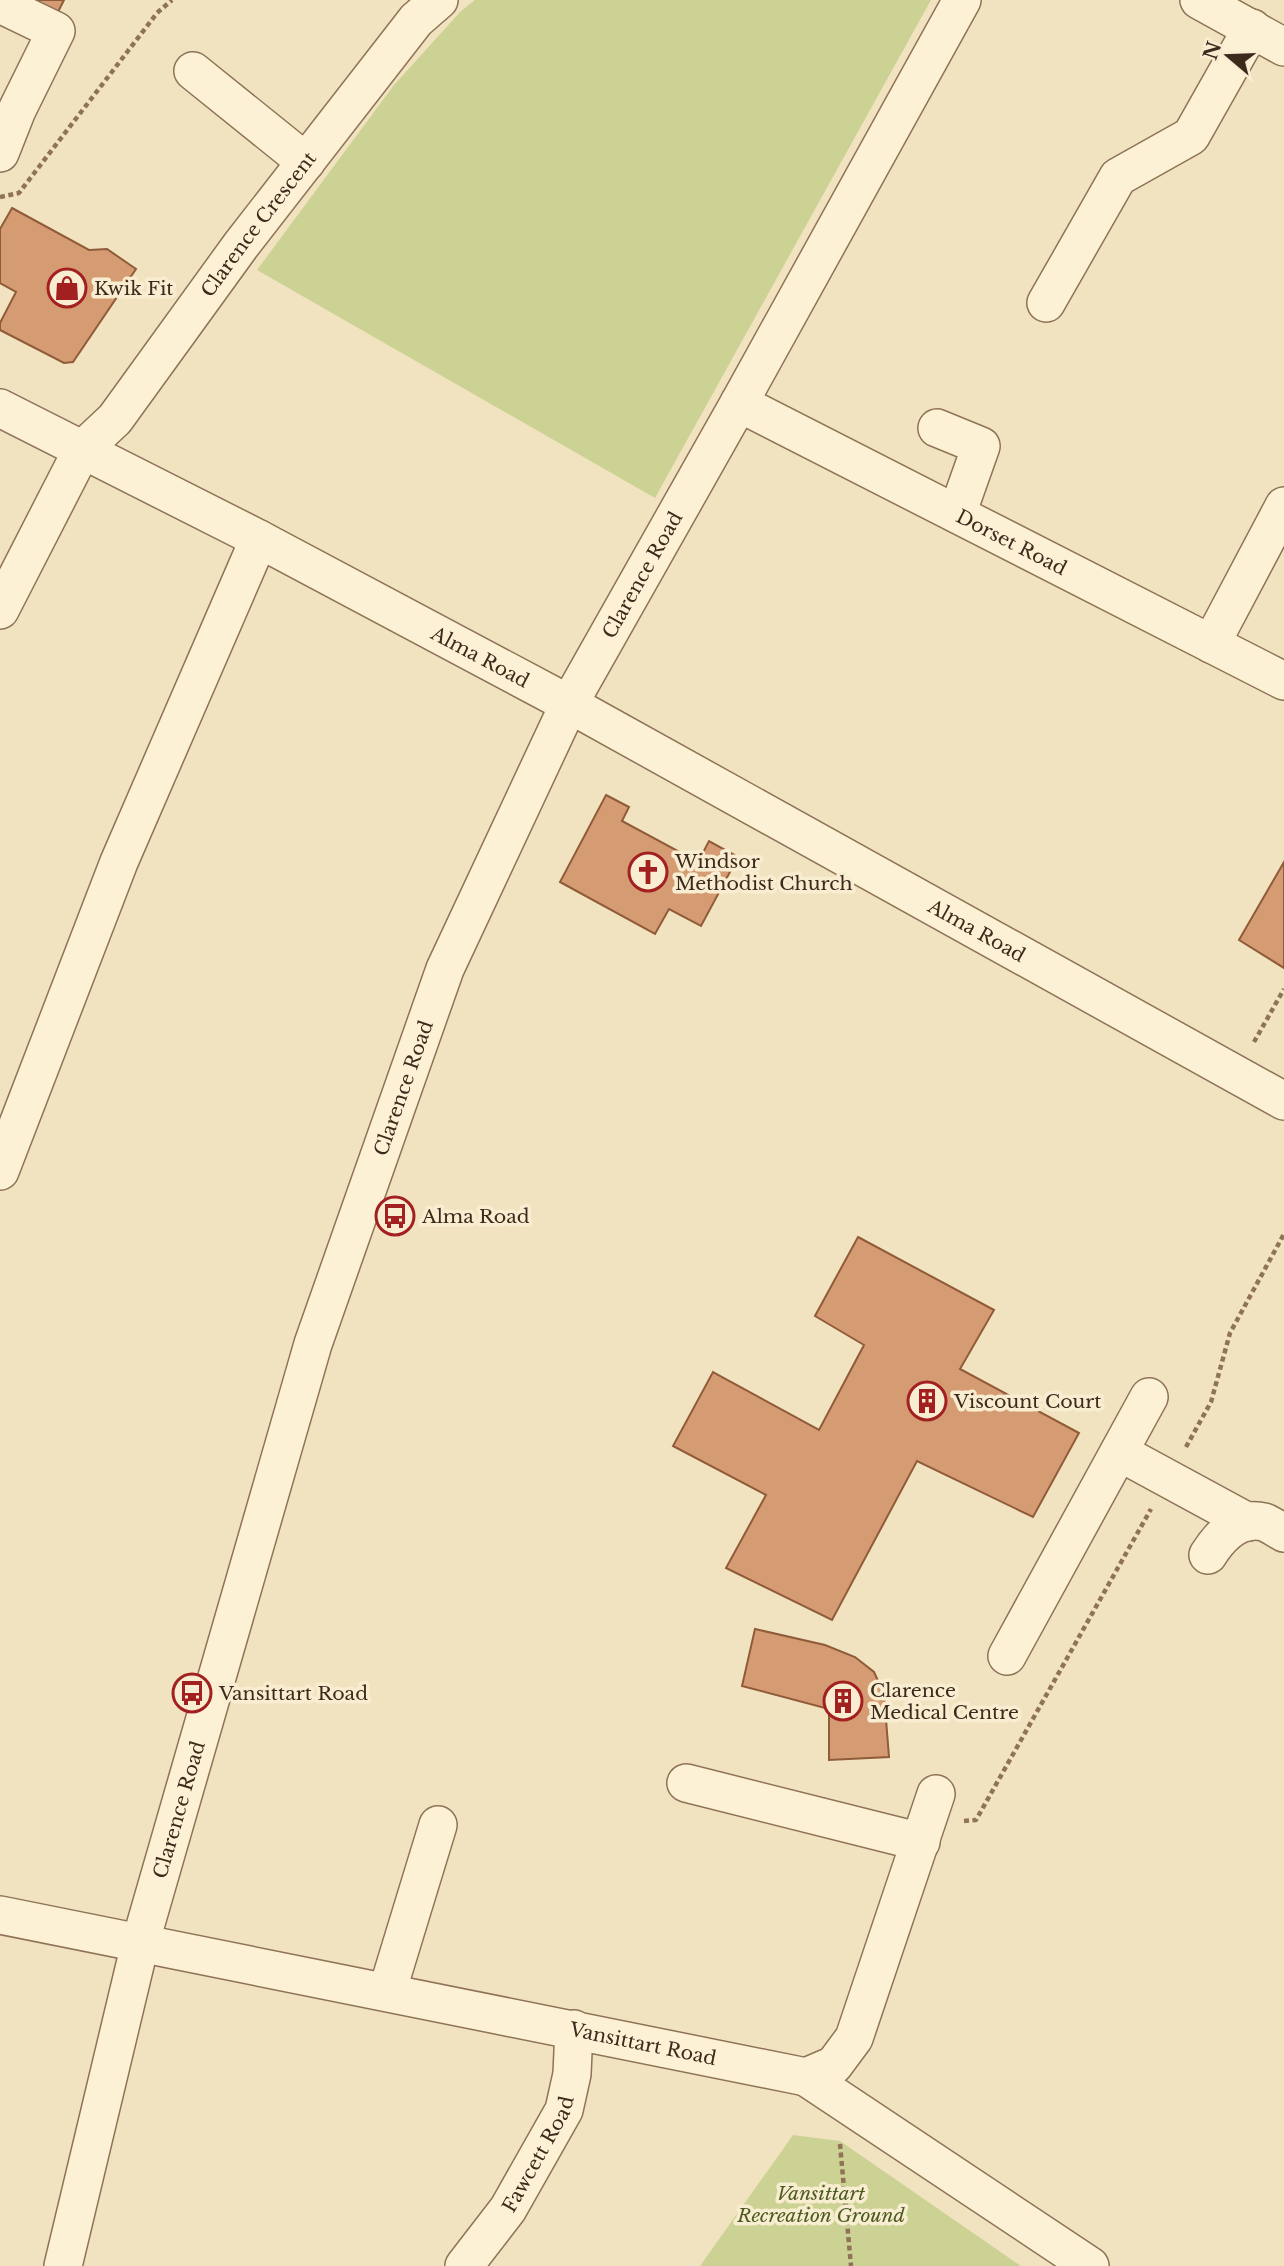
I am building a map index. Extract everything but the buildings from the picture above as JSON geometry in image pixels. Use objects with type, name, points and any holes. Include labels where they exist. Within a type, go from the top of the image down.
[{"type":"street","name":"Clarence Crescent","points":[[0,610],[82,450],[115,419],[241,245],[416,20],[439,0]]},
{"type":"street","name":"Clarence Road","points":[[63,2266],[139,1944],[313,1344],[445,969],[569,704],[962,0]]},
{"type":"street","points":[[1199,0],[1246,16],[1284,47]]},
{"type":"street","points":[[0,4],[56,32],[17,110],[0,153]]},
{"type":"street","points":[[1045,303],[1118,177],[1191,136],[1246,16]]},
{"type":"street","points":[[193,71],[306,162]]},
{"type":"street","name":"Dorset Road","points":[[739,403],[1284,681]]},
{"type":"street","name":"Alma Road","points":[[0,408],[259,539],[569,704],[1284,1101]]},
{"type":"street","points":[[937,428],[981,446],[957,514]]},
{"type":"street","points":[[1211,644],[1284,506]]},
{"type":"street","points":[[0,1171],[119,862],[259,539]]},
{"type":"street","points":[[1007,1656],[1149,1397]]},
{"type":"street","points":[[1119,1452],[1248,1522]]},
{"type":"street","points":[[1208,1555],[1219,1538],[1233,1526],[1263,1522],[1284,1533]]},
{"type":"street","points":[[686,1783],[928,1819],[854,2038],[834,2065],[806,2077]]},
{"type":"street","points":[[387,1992],[438,1825]]},
{"type":"street","name":"Vansittart Road","points":[[0,1915],[806,2077]]},
{"type":"street","name":"Fawcett Road","points":[[464,2266],[508,2209],[564,2110],[572,2074],[574,2029]]},
{"type":"street","points":[[806,2077],[1090,2266]]},
{"type":"path","points":[[0,197],[19,192],[157,13],[172,0]]},
{"type":"path","points":[[1237,1073],[1284,989]]},
{"type":"path","points":[[928,1819],[976,1821],[1211,1402],[1230,1333],[1284,1234]]},
{"type":"path","points":[[840,2141],[851,2266]]},
{"type":"green space","points":[[475,0],[931,0],[655,498],[257,270],[394,85],[461,11]]},
{"type":"green space","name":"Vansittart Recreation Ground","points":[[793,2135],[840,2141],[1021,2266],[700,2266]]},
{"type":"place","name":"Kwik Fit","points":[[67,288]]},
{"type":"place","name":"Windsor Methodist Church","points":[[648,872]]},
{"type":"place","name":"Alma Road","points":[[395,1216]]},
{"type":"place","name":"Viscount Court","points":[[927,1401]]},
{"type":"place","name":"Vansittart Road","points":[[192,1693]]},
{"type":"place","name":"Clarence Medical Centre","points":[[843,1701]]}]
